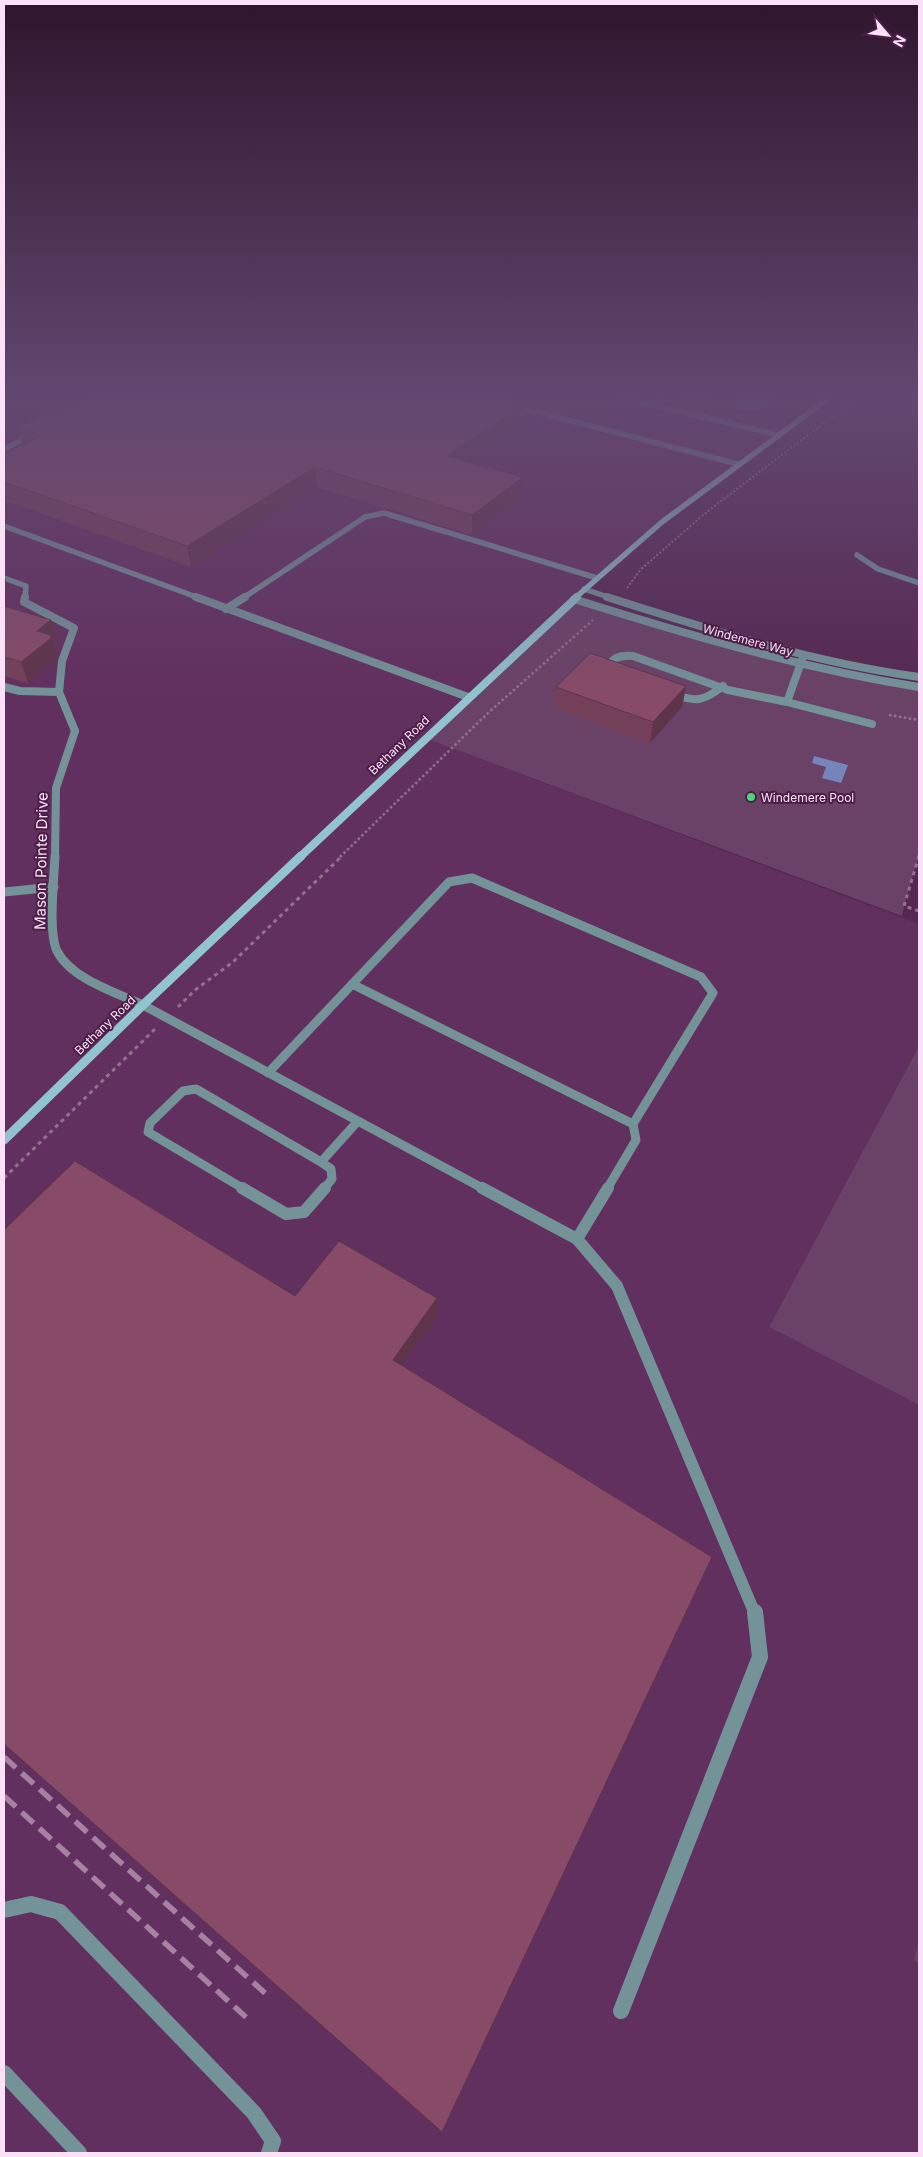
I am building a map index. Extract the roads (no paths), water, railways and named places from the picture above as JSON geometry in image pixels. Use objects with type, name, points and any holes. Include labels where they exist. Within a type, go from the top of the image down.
[{"type":"main road","name":"Bethany Road","points":[[4,1140],[143,1005],[574,598],[662,522],[697,496]]},
{"type":"street","points":[[226,609],[365,518],[384,513],[597,578]]},
{"type":"street","points":[[4,526],[468,697]]},
{"type":"street","points":[[857,555],[876,569],[919,583]]},
{"type":"street","points":[[4,578],[26,586],[24,602],[74,628],[62,661],[59,692],[20,692],[4,687]]},
{"type":"street","name":"Windemere Way","points":[[584,589],[803,657],[867,670],[919,677]]},
{"type":"street","name":"Windemere Way","points":[[574,598],[687,635],[799,665],[919,687]]},
{"type":"street","points":[[615,673],[608,669],[612,659],[620,654],[632,656],[768,700],[786,702],[872,724]]},
{"type":"street","points":[[786,702],[803,657]]},
{"type":"street","points":[[665,691],[691,700],[701,701],[709,698],[723,686]]},
{"type":"street","name":"Mason Pointe Drive","points":[[59,692],[75,731],[56,788],[53,935],[56,952],[67,964],[80,975],[143,1005],[577,1239]]},
{"type":"street","points":[[268,1073],[449,882],[472,878],[701,977],[713,993],[633,1124],[636,1140],[577,1239],[617,1286],[756,1616],[760,1657],[621,2011]]},
{"type":"street","points":[[4,892],[54,886]]},
{"type":"street","points":[[352,984],[633,1124]]},
{"type":"street","points":[[196,1090],[321,1162],[331,1169],[332,1179],[304,1212],[286,1214],[148,1132],[150,1123],[183,1091],[196,1090]]},
{"type":"street","points":[[321,1162],[358,1121]]},
{"type":"street","points":[[4,1910],[31,1904],[60,1912],[254,2113],[273,2141],[269,2153]]},
{"type":"street","points":[[4,2073],[78,2153]]},
{"type":"water","points":[[814,756],[848,765],[841,783],[822,778],[826,767],[812,763]]},
{"type":"railway","points":[[4,1757],[266,1994]]},
{"type":"railway","points":[[4,1796],[249,2020]]},
{"type":"place","name":"Windemere Pool","points":[[751,797]]}]
